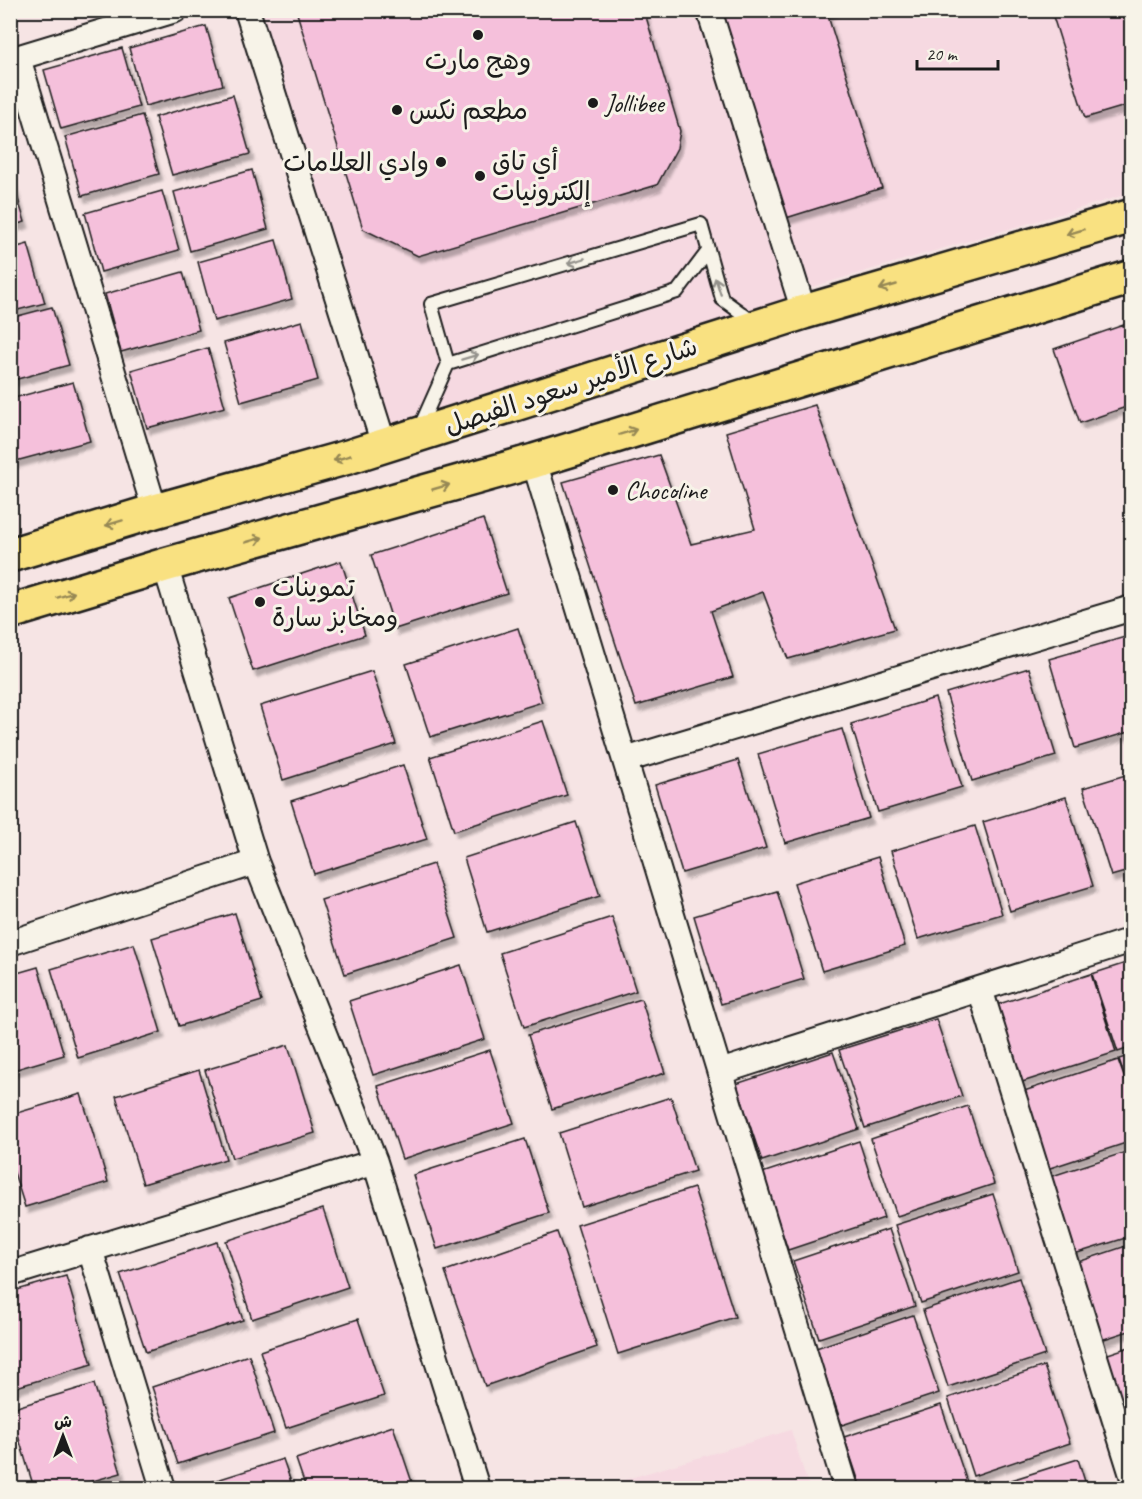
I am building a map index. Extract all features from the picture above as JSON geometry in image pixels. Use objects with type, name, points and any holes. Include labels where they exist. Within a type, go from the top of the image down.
[{"type":"main road","name":"شارع الأمير سعود الفيصل","points":[[10,555],[384,445],[804,312],[1131,216]]},
{"type":"main road","points":[[10,612],[534,461],[1131,277]]},
{"type":"street","points":[[155,511],[14,59],[175,10]]},
{"type":"street","points":[[248,10],[384,445]]},
{"type":"street","points":[[709,10],[804,312]]},
{"type":"street","points":[[534,461],[846,1488]]},
{"type":"street","points":[[165,566],[256,862],[375,1162],[477,1488]]},
{"type":"street","points":[[625,760],[1131,608]]},
{"type":"street","points":[[10,943],[256,862]]},
{"type":"street","points":[[720,1072],[1131,940]]},
{"type":"street","points":[[980,989],[1131,1475]]},
{"type":"street","points":[[10,1274],[375,1162]]},
{"type":"street","points":[[90,1249],[164,1488]]},
{"type":"lane","points":[[417,435],[448,364],[431,304],[701,224],[722,299],[759,326]]},
{"type":"lane","points":[[448,364],[677,292],[708,251]]},
{"type":"shaded area","points":[[247,11],[1131,11],[1131,193],[798,291],[804,312],[384,445]]},
{"type":"shaded area","points":[[791,1430],[809,1488],[597,1488]]},
{"type":"building","points":[[296,10],[644,10],[680,131],[677,148],[657,185],[418,256],[363,229]]},
{"type":"building","points":[[721,10],[835,10],[827,13],[882,188],[786,218]]},
{"type":"building","points":[[1051,10],[1132,10],[1132,104],[1085,118]]},
{"type":"building","points":[[206,26],[223,85],[145,106],[129,48]]},
{"type":"building","points":[[122,48],[139,107],[61,129],[44,70]]},
{"type":"building","points":[[233,95],[250,154],[172,175],[155,117]]},
{"type":"building","points":[[142,115],[159,174],[82,196],[65,137]]},
{"type":"building","points":[[252,170],[268,229],[190,251],[174,192]]},
{"type":"building","points":[[10,173],[25,222],[10,226]]},
{"type":"building","points":[[162,191],[179,250],[101,272],[85,213]]},
{"type":"building","points":[[276,240],[292,299],[214,321],[198,262]]},
{"type":"building","points":[[28,244],[45,303],[10,312],[10,249]]},
{"type":"building","points":[[183,272],[199,330],[121,352],[105,294]]},
{"type":"building","points":[[52,307],[69,365],[10,381],[10,318]]},
{"type":"building","points":[[302,321],[318,380],[241,402],[224,343]]},
{"type":"building","points":[[1132,322],[1132,405],[1080,423],[1054,349]]},
{"type":"building","points":[[208,348],[225,407],[147,428],[131,370]]},
{"type":"building","points":[[73,382],[90,441],[12,462],[10,399]]},
{"type":"building","points":[[815,405],[895,629],[788,659],[763,592],[711,611],[733,677],[636,706],[563,482],[659,455],[691,544],[755,529],[726,432]]},
{"type":"building","points":[[483,519],[507,593],[395,629],[371,555]]},
{"type":"building","points":[[341,561],[365,635],[253,671],[229,598]]},
{"type":"building","points":[[518,628],[542,702],[430,737],[406,664]]},
{"type":"building","points":[[1132,635],[1132,731],[1075,748],[1049,659]]},
{"type":"building","points":[[1029,668],[1056,756],[972,781],[946,693]]},
{"type":"building","points":[[372,671],[396,744],[283,780],[260,706]]},
{"type":"building","points":[[935,698],[962,787],[878,812],[851,724]]},
{"type":"building","points":[[543,721],[567,795],[454,831],[430,757]]},
{"type":"building","points":[[842,729],[869,818],[785,843],[758,754]]},
{"type":"building","points":[[738,760],[766,848],[682,873],[655,785]]},
{"type":"building","points":[[403,765],[427,839],[314,874],[291,801]]},
{"type":"building","points":[[1132,773],[1132,870],[1111,876],[1083,788]]},
{"type":"building","points":[[1066,797],[1093,886],[1010,911],[983,822]]},
{"type":"building","points":[[576,822],[600,896],[487,932],[464,858]]},
{"type":"building","points":[[975,826],[1002,914],[918,939],[891,851]]},
{"type":"building","points":[[878,857],[905,946],[822,971],[794,883]]},
{"type":"building","points":[[433,864],[457,938],[345,974],[321,900]]},
{"type":"building","points":[[777,891],[804,979],[721,1004],[694,916]]},
{"type":"building","points":[[235,913],[262,1001],[179,1026],[152,938]]},
{"type":"building","points":[[612,917],[636,991],[524,1027],[500,953]]},
{"type":"building","points":[[134,944],[161,1032],[78,1058],[51,969]]},
{"type":"building","points":[[1132,961],[1132,1047],[1118,1052],[1092,974]]},
{"type":"building","points":[[461,965],[485,1039],[373,1075],[349,1001]]},
{"type":"building","points":[[38,967],[64,1055],[10,1071],[10,975]]},
{"type":"building","points":[[1091,974],[1116,1052],[1019,1083],[993,1006]]},
{"type":"building","points":[[641,999],[665,1073],[552,1109],[528,1035]]},
{"type":"building","points":[[936,1019],[962,1096],[865,1128],[839,1050]]},
{"type":"building","points":[[288,1045],[315,1133],[232,1158],[205,1070]]},
{"type":"building","points":[[490,1050],[514,1123],[402,1159],[378,1086]]},
{"type":"building","points":[[833,1052],[859,1129],[762,1161],[736,1084]]},
{"type":"building","points":[[1132,1055],[1132,1098],[1119,1059]]},
{"type":"building","points":[[1118,1060],[1132,1099],[1132,1141],[1047,1169],[1021,1092]]},
{"type":"building","points":[[199,1070],[226,1159],[143,1184],[116,1096]]},
{"type":"building","points":[[81,1094],[108,1182],[25,1207],[10,1160],[10,1115]]},
{"type":"building","points":[[671,1097],[695,1171],[582,1207],[559,1133]]},
{"type":"building","points":[[968,1106],[994,1184],[897,1216],[871,1139]]},
{"type":"building","points":[[525,1139],[549,1213],[437,1249],[413,1175]]},
{"type":"building","points":[[859,1141],[884,1218],[788,1250],[762,1173]]},
{"type":"building","points":[[1132,1150],[1132,1236],[1071,1255],[1046,1178]]},
{"type":"building","points":[[694,1188],[735,1317],[618,1354],[577,1225]]},
{"type":"building","points":[[993,1194],[1018,1271],[921,1303],[895,1225]]},
{"type":"building","points":[[323,1209],[348,1287],[252,1319],[226,1241]]},
{"type":"building","points":[[889,1229],[915,1306],[819,1338],[793,1261]]},
{"type":"building","points":[[557,1232],[597,1347],[485,1386],[445,1271]]},
{"type":"building","points":[[217,1242],[243,1320],[146,1352],[120,1274]]},
{"type":"building","points":[[1132,1244],[1132,1330],[1098,1341],[1072,1264]]},
{"type":"building","points":[[66,1276],[92,1364],[10,1389],[10,1292]]},
{"type":"building","points":[[1019,1278],[1045,1355],[948,1387],[923,1310]]},
{"type":"building","points":[[913,1315],[939,1393],[842,1425],[816,1348]]},
{"type":"building","points":[[358,1319],[384,1396],[286,1428],[260,1351]]},
{"type":"building","points":[[1132,1346],[1132,1432],[1125,1434],[1099,1357]]},
{"type":"building","points":[[249,1355],[274,1433],[178,1464],[152,1387]]},
{"type":"building","points":[[1044,1366],[1070,1443],[973,1476],[948,1398]]},
{"type":"building","points":[[94,1384],[121,1473],[68,1488],[34,1488],[10,1409]]},
{"type":"building","points":[[941,1405],[967,1482],[949,1488],[861,1488],[844,1437]]},
{"type":"building","points":[[393,1426],[414,1488],[306,1488],[296,1459]]},
{"type":"building","points":[[283,1459],[293,1488],[192,1488]]},
{"type":"building","points":[[1078,1459],[1087,1488],[986,1488]]},
{"type":"place","name":"وهج مارت","points":[[478,35]]},
{"type":"place","name":"Jollibee","points":[[593,103]]},
{"type":"place","name":"مطعم نكس","points":[[397,110]]},
{"type":"place","name":"وادي العلامات","points":[[441,162]]},
{"type":"place","name":"أي تاق إلكترونيات","points":[[480,176]]},
{"type":"place","name":"Chocoline","points":[[613,490]]},
{"type":"place","name":"تموينات ومخابز سارة","points":[[260,602]]}]
